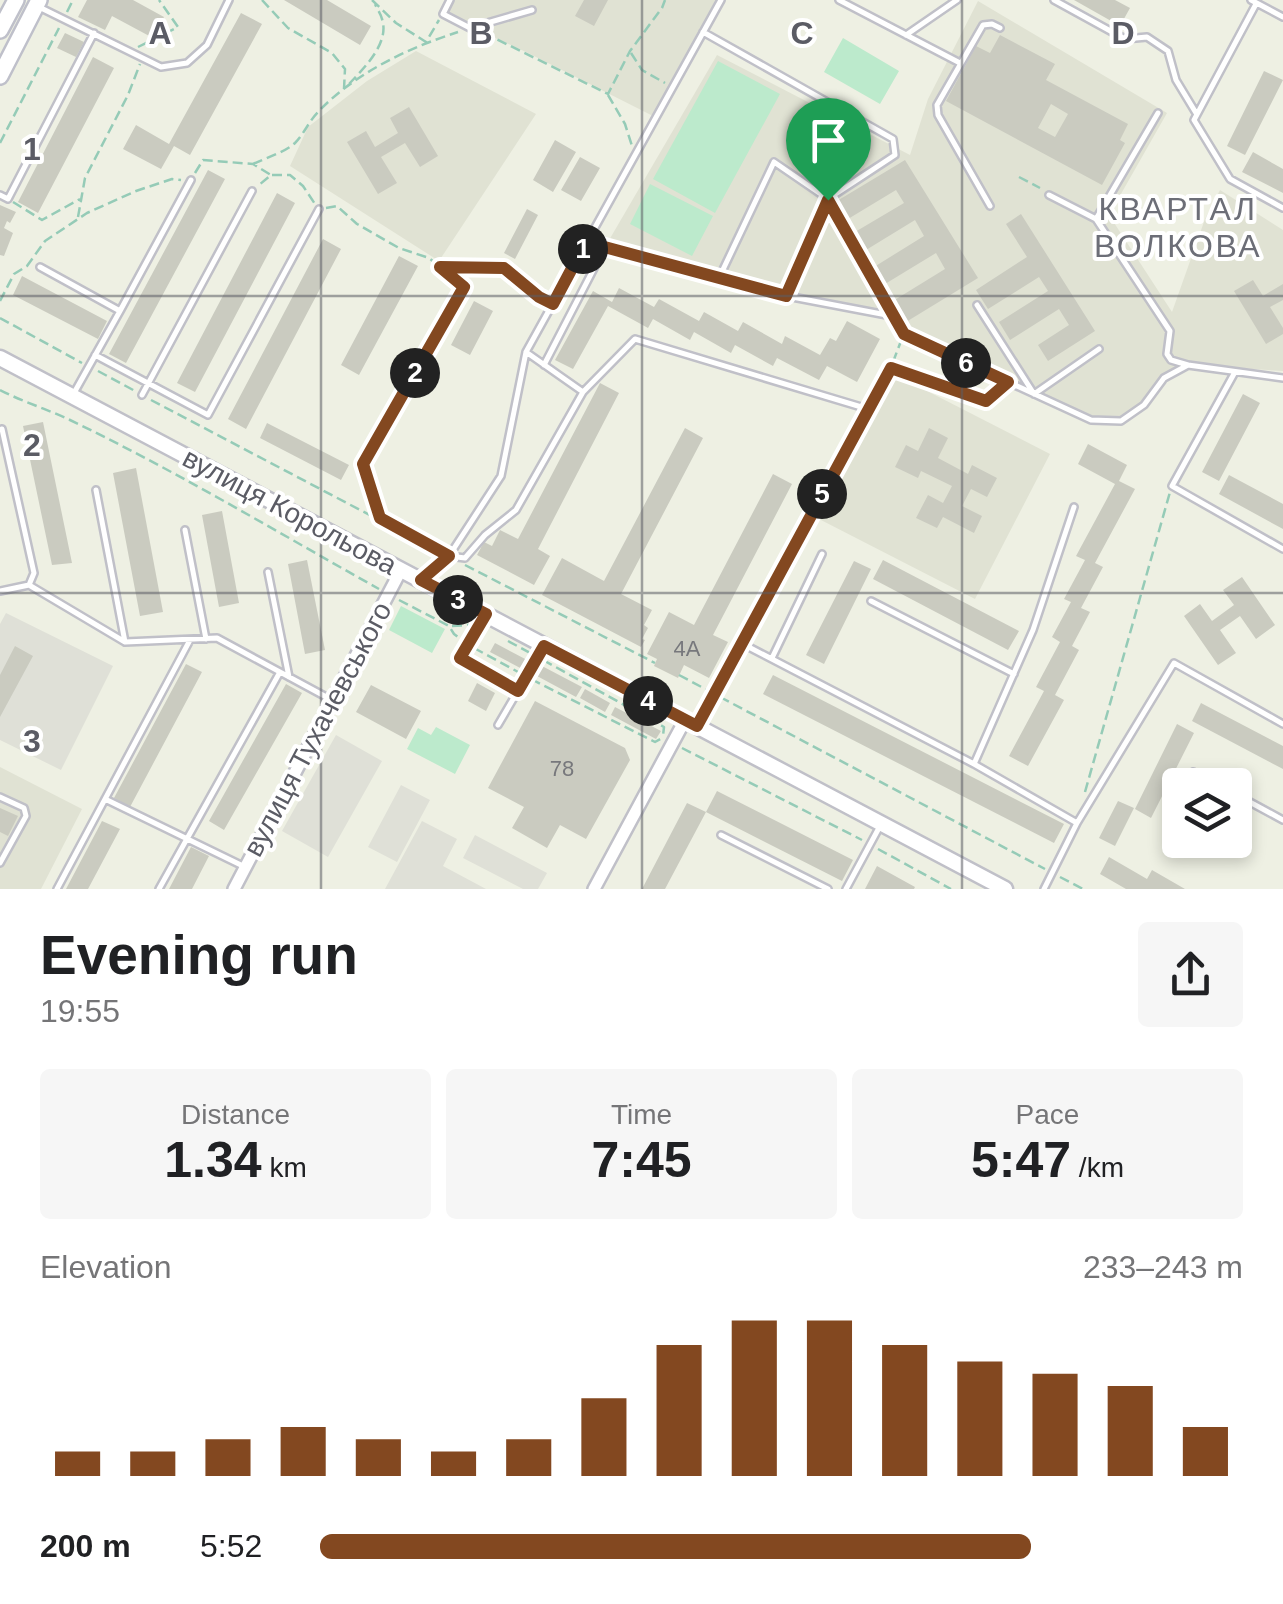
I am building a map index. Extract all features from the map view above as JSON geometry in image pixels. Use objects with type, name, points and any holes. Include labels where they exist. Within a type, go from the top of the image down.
[{"type":"main road","points":[[2,20],[16,0]]},
{"type":"main road","points":[[0,76],[38,3]]},
{"type":"street","name":"вулиця Корольова","points":[[0,358],[421,580],[482,620],[691,723],[1005,889]]},
{"type":"street","name":"вулиця Тухачевського","points":[[234,889],[401,570]]},
{"type":"street","points":[[598,887],[691,723]]},
{"type":"lane","points":[[38,3],[162,67],[187,62],[207,45],[229,0]]},
{"type":"lane","points":[[450,0],[443,14],[470,28],[532,10]]},
{"type":"lane","points":[[421,580],[449,556],[501,476],[526,352],[721,0]]},
{"type":"lane","points":[[839,0],[960,63]]},
{"type":"lane","points":[[905,36],[958,0]]},
{"type":"lane","points":[[1054,0],[1125,39],[1147,37],[1168,51],[1176,80],[1197,114]]},
{"type":"lane","points":[[1283,18],[1254,2],[1194,120],[1230,179],[1283,208]]},
{"type":"lane","points":[[990,206],[938,115],[937,105],[984,24],[1000,28]]},
{"type":"lane","points":[[703,32],[893,139],[895,155],[828,200],[786,296]]},
{"type":"lane","points":[[0,194],[8,198],[94,33]]},
{"type":"lane","points":[[1096,219],[1158,113]]},
{"type":"lane","points":[[719,278],[774,162],[828,200],[904,334],[1091,420],[1121,421],[1144,405],[1164,378],[1188,365]]},
{"type":"lane","points":[[72,396],[191,180]]},
{"type":"lane","points":[[142,395],[252,191]]},
{"type":"lane","points":[[1049,195],[1096,219],[1170,332],[1167,354],[1171,360],[1283,378]]},
{"type":"lane","points":[[95,355],[208,415],[318,209]]},
{"type":"lane","points":[[586,242],[786,296],[894,316]]},
{"type":"lane","points":[[544,365],[605,248]]},
{"type":"lane","points":[[40,267],[120,311]]},
{"type":"lane","points":[[977,305],[1034,394]]},
{"type":"lane","points":[[449,556],[464,558],[516,510],[584,392],[635,339],[868,409]]},
{"type":"lane","points":[[1034,394],[1099,349]]},
{"type":"lane","points":[[526,352],[584,392]]},
{"type":"lane","points":[[691,723],[714,694],[891,368],[986,401],[1008,382]]},
{"type":"lane","points":[[1236,372],[1172,486],[1283,548]]},
{"type":"lane","points":[[2,429],[34,572],[30,585]]},
{"type":"lane","points":[[0,444],[8,449]]},
{"type":"lane","points":[[96,490],[126,642]]},
{"type":"lane","points":[[974,764],[1033,630],[1074,506]]},
{"type":"lane","points":[[185,530],[206,638]]},
{"type":"lane","points":[[772,658],[822,554]]},
{"type":"lane","points":[[268,572],[289,677]]},
{"type":"lane","points":[[0,591],[30,585],[126,642],[218,638],[332,701]]},
{"type":"lane","points":[[871,601],[1014,674]]},
{"type":"lane","points":[[482,620],[460,658],[518,691]]},
{"type":"lane","points":[[57,889],[190,639]]},
{"type":"lane","points":[[742,643],[974,764],[1077,823]]},
{"type":"lane","points":[[498,725],[541,651]]},
{"type":"lane","points":[[1044,889],[1077,823],[1174,663],[1283,723]]},
{"type":"lane","points":[[160,889],[280,672]]},
{"type":"lane","points":[[0,798],[24,808],[26,816],[0,863]]},
{"type":"lane","points":[[105,799],[246,867]]},
{"type":"lane","points":[[1252,803],[1283,820]]},
{"type":"lane","points":[[846,889],[881,824]]},
{"type":"lane","points":[[720,835],[828,889]]},
{"type":"path","points":[[0,143],[73,0]]},
{"type":"path","points":[[125,49],[140,47],[178,26],[159,0]]},
{"type":"path","points":[[262,0],[288,28],[332,53],[345,68],[344,89]]},
{"type":"path","points":[[608,94],[665,0]]},
{"type":"path","points":[[254,164],[293,145],[317,112],[366,66],[381,41],[384,22],[374,2]]},
{"type":"path","points":[[374,2],[426,42]]},
{"type":"path","points":[[426,42],[443,14]]},
{"type":"path","points":[[344,89],[381,64],[426,42],[470,28],[608,94],[625,124],[633,157]]},
{"type":"path","points":[[630,52],[642,70],[664,84],[675,82]]},
{"type":"path","points":[[77,219],[84,178],[143,58]]},
{"type":"path","points":[[0,301],[14,274],[27,266],[45,241],[77,219],[136,191],[172,179],[191,180],[203,160],[254,164],[271,175],[290,175],[303,186],[318,209],[337,206],[358,224],[399,248],[430,258],[464,287],[363,464],[380,518]]},
{"type":"path","points":[[252,191],[271,175]]},
{"type":"path","points":[[1019,177],[1040,188]]},
{"type":"path","points":[[8,198],[42,220],[81,198]]},
{"type":"path","points":[[440,267],[504,268],[553,304]]},
{"type":"path","points":[[0,318],[655,663]]},
{"type":"path","points":[[891,368],[904,334]]},
{"type":"path","points":[[0,390],[68,419],[388,594]]},
{"type":"path","points":[[1077,823],[1172,486]]},
{"type":"path","points":[[450,626],[482,620]]},
{"type":"path","points":[[508,642],[541,651],[664,728],[663,738]]},
{"type":"path","points":[[679,675],[1083,889]]},
{"type":"shaded area","points":[[450,0],[721,0],[655,117],[443,14]]},
{"type":"shaded area","points":[[978,1],[1167,113],[1109,215],[1172,312],[1205,219],[1220,190],[1283,230],[1283,371],[1188,365],[1164,378],[1144,405],[1121,421],[1091,420],[904,334],[893,316],[787,296],[605,247],[717,55],[910,155],[928,99]]},
{"type":"shaded area","points":[[416,51],[536,114],[439,261],[290,166],[308,127],[367,81]]},
{"type":"shaded area","points":[[894,374],[1050,454],[975,599],[819,519]]},
{"type":"shaded area","points":[[6,613],[113,666],[61,770],[0,740],[0,624]]},
{"type":"shaded area","points":[[336,735],[382,761],[328,857],[282,831]]},
{"type":"shaded area","points":[[0,767],[82,809],[41,889],[0,889]]},
{"type":"shaded area","points":[[401,785],[430,800],[397,862],[368,847]]},
{"type":"shaded area","points":[[422,821],[457,839],[443,866],[486,889],[385,889]]},
{"type":"shaded area","points":[[475,835],[547,873],[538,889],[523,889],[463,858]]},
{"type":"green space","points":[[843,38],[899,71],[880,104],[824,72]]},
{"type":"green space","points":[[718,61],[780,94],[715,213],[653,179]]},
{"type":"green space","points":[[650,184],[713,216],[692,256],[630,224]]},
{"type":"green space","points":[[401,606],[445,629],[432,653],[389,630]]},
{"type":"green space","points":[[436,727],[470,745],[455,774],[407,749],[418,728],[431,735]]},
{"type":"building","points":[[87,0],[133,0],[164,17],[153,38],[112,16],[105,30],[78,17]]},
{"type":"building","points":[[284,0],[327,0],[371,26],[360,45]]},
{"type":"building","points":[[584,0],[608,0],[594,26],[575,16]]},
{"type":"building","points":[[1074,0],[1115,0],[1130,8],[1120,26]]},
{"type":"building","points":[[241,13],[262,24],[190,155],[174,146],[161,169],[123,149],[136,125],[169,144]]},
{"type":"building","points":[[65,33],[84,42],[76,57],[57,48]]},
{"type":"building","points":[[1000,35],[1055,64],[1046,80],[1128,124],[1120,140],[1125,143],[1102,185],[946,101],[976,46],[990,53]],"holes":[[[1051,104],[1068,114],[1055,137],[1038,128]]]},
{"type":"building","points":[[93,57],[114,68],[38,213],[18,202]]},
{"type":"building","points":[[1264,71],[1283,80],[1245,155],[1227,146]]},
{"type":"building","points":[[409,107],[438,156],[420,167],[405,143],[381,157],[397,183],[378,194],[347,142],[366,131],[375,147],[398,133],[390,118]]},
{"type":"building","points":[[555,140],[576,152],[553,192],[533,180]]},
{"type":"building","points":[[1253,152],[1283,169],[1283,193],[1242,172]]},
{"type":"building","points":[[580,157],[600,168],[581,201],[561,190]]},
{"type":"building","points":[[905,160],[978,278],[906,322],[893,301],[945,269],[936,253],[885,284],[874,267],[924,236],[915,220],[866,250],[855,232],[904,203],[896,190],[848,219],[837,201]]},
{"type":"building","points":[[208,170],[225,179],[126,363],[109,354]]},
{"type":"building","points":[[277,193],[295,203],[195,392],[177,383]]},
{"type":"building","points":[[0,205],[16,212],[4,228],[13,233],[4,256],[0,255]]},
{"type":"building","points":[[527,209],[538,215],[515,259],[504,253]]},
{"type":"building","points":[[1021,214],[1095,331],[1048,361],[1038,345],[1069,325],[1059,309],[1010,340],[999,322],[1048,291],[1039,277],[988,309],[976,290],[1027,257],[1006,224]]},
{"type":"building","points":[[323,239],[341,249],[246,429],[228,419]]},
{"type":"building","points":[[399,256],[418,266],[359,375],[341,365]]},
{"type":"building","points":[[22,276],[107,321],[98,339],[13,295]]},
{"type":"building","points":[[1253,280],[1263,296],[1283,284],[1283,300],[1270,307],[1283,334],[1266,344],[1234,291]]},
{"type":"building","points":[[619,288],[654,307],[659,299],[699,321],[704,312],[738,331],[743,322],[782,344],[785,336],[820,355],[830,338],[836,341],[847,321],[880,339],[857,382],[827,366],[819,380],[777,358],[773,366],[735,345],[731,353],[694,332],[690,340],[653,319],[648,328],[608,306],[573,369],[555,360],[593,291],[612,302]]},
{"type":"building","points":[[474,301],[493,311],[470,355],[451,345]]},
{"type":"building","points":[[600,383],[619,393],[538,549],[550,556],[534,585],[477,555],[484,542],[492,546],[500,530],[518,539]]},
{"type":"building","points":[[1243,394],[1260,403],[1219,481],[1202,472]]},
{"type":"building","points":[[43,422],[72,563],[52,565],[23,426]]},
{"type":"building","points":[[267,423],[349,465],[341,480],[260,438]]},
{"type":"building","points":[[685,428],[703,438],[621,594],[652,610],[644,625],[648,628],[641,647],[542,595],[562,558],[604,581]]},
{"type":"building","points":[[929,428],[948,438],[938,458],[968,474],[972,465],[997,478],[987,497],[971,489],[962,506],[982,516],[974,533],[943,517],[937,528],[916,518],[928,495],[943,503],[952,486],[921,471],[918,478],[895,467],[906,445],[918,451]]},
{"type":"building","points":[[1088,444],[1127,465],[1119,481],[1135,489],[1095,563],[1103,567],[1081,608],[1090,612],[1072,646],[1079,650],[1055,695],[1064,700],[1028,766],[1009,756],[1044,691],[1036,687],[1060,642],[1052,637],[1071,602],[1064,599],[1085,560],[1076,556],[1115,484],[1078,464]]},
{"type":"building","points":[[136,468],[163,612],[140,616],[113,473]]},
{"type":"building","points":[[773,474],[792,484],[713,635],[728,642],[709,678],[684,665],[678,678],[654,666],[657,659],[647,654],[669,612],[694,625]]},
{"type":"building","points":[[1229,475],[1283,504],[1283,529],[1219,494]]},
{"type":"building","points":[[222,511],[239,603],[219,607],[202,515]]},
{"type":"building","points":[[307,560],[325,650],[305,654],[288,564]]},
{"type":"building","points":[[883,560],[1019,631],[1008,650],[873,579]]},
{"type":"building","points":[[854,561],[871,569],[824,664],[806,655]]},
{"type":"building","points":[[1242,577],[1275,625],[1256,639],[1240,616],[1220,630],[1236,653],[1218,665],[1184,616],[1200,604],[1212,621],[1234,605],[1223,590]]},
{"type":"building","points":[[495,643],[529,661],[524,670],[490,652]]},
{"type":"building","points":[[15,646],[33,656],[0,717],[0,675]]},
{"type":"building","points":[[186,664],[202,672],[130,807],[114,798]]},
{"type":"building","points":[[542,666],[582,687],[576,697],[537,676]]},
{"type":"building","points":[[773,675],[1064,824],[1054,843],[763,694]]},
{"type":"building","points":[[477,683],[495,693],[486,711],[468,701]]},
{"type":"building","points":[[286,684],[302,693],[224,830],[209,821]]},
{"type":"building","points":[[371,685],[421,711],[406,739],[356,712]]},
{"type":"building","points":[[585,689],[610,703],[605,712],[580,698]]},
{"type":"building","points":[[535,701],[625,748],[630,760],[586,839],[560,825],[547,848],[512,828],[524,807],[488,788]]},
{"type":"building","points":[[1201,703],[1283,746],[1283,769],[1192,721]]},
{"type":"building","points":[[615,707],[661,731],[656,739],[611,715]]},
{"type":"building","points":[[1177,724],[1194,733],[1176,768],[1162,768],[1162,796],[1151,818],[1135,809]]},
{"type":"building","points":[[717,791],[853,860],[842,881],[706,812]]},
{"type":"building","points":[[1118,801],[1134,808],[1115,846],[1099,838]]},
{"type":"building","points":[[687,803],[706,812],[665,889],[642,889]]},
{"type":"building","points":[[0,808],[18,816],[8,836],[0,832]]},
{"type":"building","points":[[102,821],[120,829],[88,889],[66,889]]},
{"type":"building","points":[[191,847],[209,856],[192,889],[169,889]]},
{"type":"building","points":[[1109,857],[1147,879],[1152,870],[1185,889],[1126,889],[1100,874]]},
{"type":"building","points":[[877,866],[915,887],[914,889],[865,889]]},
{"type":"district","name":"КВАРТАЛ ВОЛКОВА","points":[[1178,228]]},
{"type":"route","points":[[828,200],[904,334],[1008,382],[986,401],[891,368],[697,726],[544,646],[518,691],[460,658],[486,614],[421,580],[449,556],[380,518],[363,464],[464,287],[440,267],[504,268],[553,304],[586,242],[786,296],[828,200]]}]
